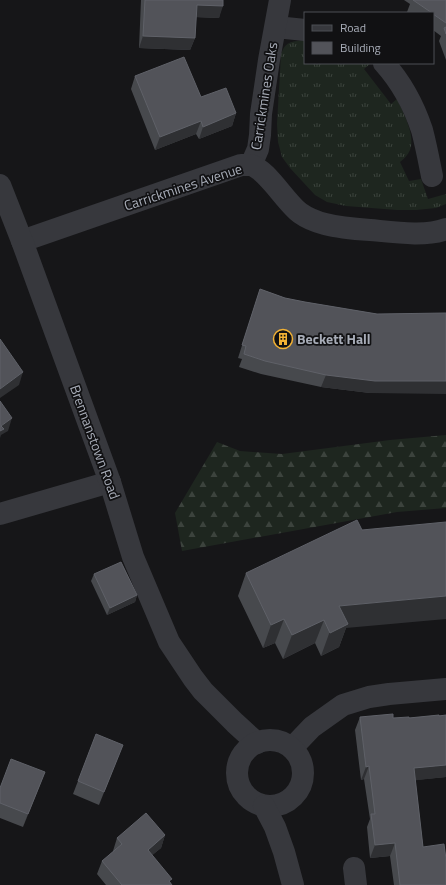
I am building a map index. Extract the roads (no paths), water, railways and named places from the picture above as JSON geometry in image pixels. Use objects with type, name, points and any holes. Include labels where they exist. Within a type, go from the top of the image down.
[{"type":"street","name":"Carrickmines Oaks","points":[[251,165],[258,149],[261,114],[280,0]]},
{"type":"street","name":"Carrickmines Oaks","points":[[276,27],[304,30]]},
{"type":"street","points":[[385,64],[392,72],[405,93],[415,113],[422,130],[432,176]]},
{"type":"street","name":"Carrickmines Avenue","points":[[22,241],[241,165],[251,165],[262,172],[291,205],[301,214],[324,224],[346,228],[412,233],[431,232],[446,229]]},
{"type":"street","name":"Brennanstown Road","points":[[0,186],[22,241],[110,482],[133,557],[169,642],[203,691],[226,729],[240,760],[237,771],[242,790],[248,798],[264,806]]},
{"type":"street","points":[[0,514],[110,482]]},
{"type":"street","points":[[292,748],[312,727],[343,705],[368,697],[446,689]]},
{"type":"street","name":"Brennanstown Road","points":[[203,691],[235,723],[257,742]]},
{"type":"street","points":[[240,760],[243,754],[257,742],[267,740],[278,741],[286,744],[298,754],[303,770],[302,784],[298,791],[291,799],[283,803],[273,806],[264,806],[275,827],[284,852],[292,885]]},
{"type":"street","points":[[284,852],[284,824],[291,799]]},
{"type":"place","name":"Beckett Hall","points":[[283,339]]}]
